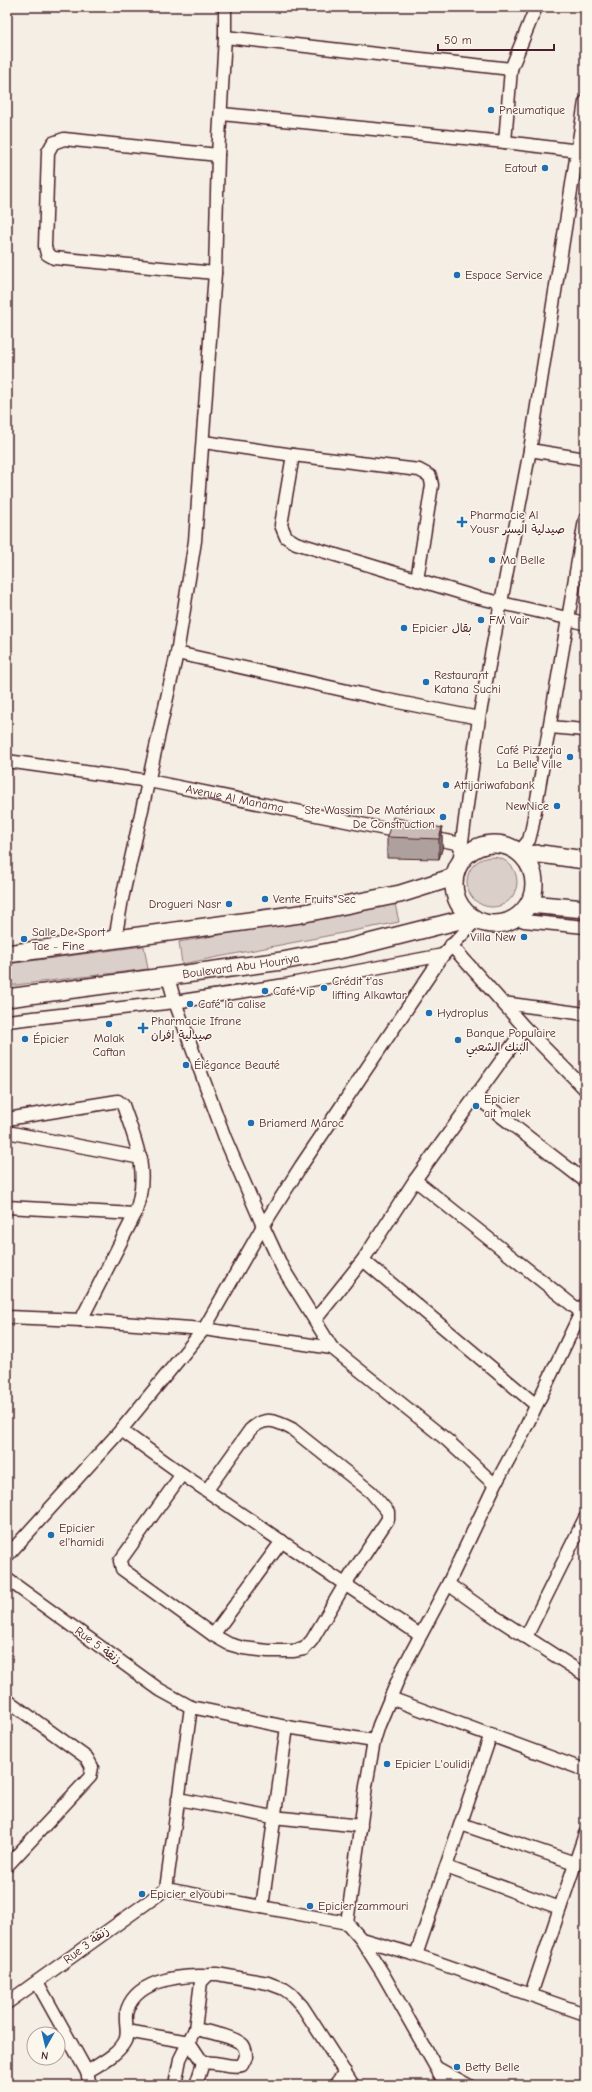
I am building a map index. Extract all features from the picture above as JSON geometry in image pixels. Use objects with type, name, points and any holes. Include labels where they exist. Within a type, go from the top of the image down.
[{"type":"main road","points":[[487,844],[501,844],[521,854],[529,863],[534,876],[534,891],[529,904],[516,918],[503,923],[494,924],[474,918],[464,911],[456,899],[454,886],[457,870],[473,849],[487,844]]},
{"type":"main road","points":[[521,854],[541,854],[585,860]]},
{"type":"main road","points":[[7,954],[314,912],[400,894],[457,870]]},
{"type":"main road","points":[[529,904],[585,909]]},
{"type":"main road","name":"Boulevard Abu Houriya","points":[[7,998],[282,961],[349,948],[474,918]]},
{"type":"street","points":[[115,940],[122,899],[176,653],[195,541],[204,442],[215,273],[218,155],[222,114],[225,7]]},
{"type":"street","points":[[505,142],[511,69],[536,7]]},
{"type":"street","points":[[225,37],[511,69]]},
{"type":"street","points":[[457,870],[479,718],[530,450],[579,151],[585,102]]},
{"type":"street","points":[[222,114],[505,142],[579,151]]},
{"type":"street","points":[[215,273],[54,258],[47,254],[44,246],[48,152],[53,143],[64,139],[218,155]]},
{"type":"street","points":[[204,442],[293,456],[419,470],[430,476],[432,485],[417,580]]},
{"type":"street","points":[[530,450],[585,459]]},
{"type":"street","points":[[293,456],[281,525],[286,536],[296,543],[500,604],[567,618],[585,624]]},
{"type":"street","points":[[521,854],[532,828],[585,520]]},
{"type":"street","points":[[176,653],[342,690],[479,718]]},
{"type":"street","points":[[550,727],[585,730]]},
{"type":"street","name":"Avenue Al Manama","points":[[7,761],[149,781],[461,844]]},
{"type":"street","points":[[7,1556],[121,1430],[204,1329],[263,1226],[305,1159],[443,955],[474,918]]},
{"type":"street","points":[[516,918],[524,921],[585,927]]},
{"type":"street","points":[[451,945],[525,1028],[585,1089]]},
{"type":"street","points":[[7,1021],[175,1002],[285,985],[443,955]]},
{"type":"street","points":[[168,977],[175,1002],[225,1138],[263,1226],[282,1267],[332,1348],[448,1441],[495,1485]]},
{"type":"street","points":[[503,1003],[585,1014]]},
{"type":"street","points":[[315,1320],[363,1260],[415,1180],[525,1028]]},
{"type":"street","points":[[475,1096],[585,1181]]},
{"type":"street","points":[[7,1119],[121,1102],[141,1158],[141,1196],[135,1214],[81,1320]]},
{"type":"street","points":[[7,1132],[141,1158]]},
{"type":"street","points":[[347,1923],[374,1741],[390,1698],[420,1635],[448,1584],[495,1485],[524,1431],[583,1308],[415,1180]]},
{"type":"street","points":[[7,1207],[135,1214]]},
{"type":"street","points":[[363,1260],[536,1405]]},
{"type":"street","points":[[7,1317],[81,1320],[204,1329],[332,1348]]},
{"type":"street","points":[[182,1474],[120,1561],[122,1569],[213,1635],[229,1644],[243,1648],[268,1651],[299,1650],[312,1640],[345,1584],[388,1519],[388,1512],[371,1492],[292,1429],[275,1422],[263,1421],[258,1423],[250,1430],[207,1490]]},
{"type":"street","points":[[121,1430],[182,1474],[420,1635]]},
{"type":"street","points":[[526,1637],[585,1518]]},
{"type":"street","points":[[213,1635],[282,1541]]},
{"type":"street","name":"Rue 5 زنقة","points":[[7,1579],[160,1690],[191,1707],[286,1727],[374,1741]]},
{"type":"street","points":[[448,1584],[585,1675]]},
{"type":"street","points":[[390,1698],[491,1734],[585,1770]]},
{"type":"street","points":[[7,1700],[87,1758],[92,1767],[90,1777],[7,1866]]},
{"type":"street","points":[[191,1707],[166,1889],[347,1923],[361,1939],[446,2085]]},
{"type":"street","points":[[262,1907],[286,1727]]},
{"type":"street","points":[[416,1955],[491,1734]]},
{"type":"street","points":[[178,1799],[273,1817],[361,1826]]},
{"type":"street","points":[[461,1824],[575,1863]]},
{"type":"street","points":[[531,1994],[585,1834]]},
{"type":"street","points":[[446,1867],[560,1908]]},
{"type":"street","name":"Rue 3 زنقة","points":[[7,2003],[166,1889]]},
{"type":"street","points":[[361,1939],[416,1955],[585,2014]]},
{"type":"street","points":[[87,2072],[116,2052],[125,2041],[127,2031],[126,2015],[128,2007],[131,2000],[145,1988],[168,1980],[217,1974],[268,1983],[284,1989],[297,1999],[353,2085]]},
{"type":"street","points":[[175,2085],[180,2059],[195,2029],[200,1988],[205,1976]]},
{"type":"street","points":[[37,1982],[87,2072],[90,2085]]},
{"type":"street","points":[[195,2029],[232,2039],[244,2046],[246,2052],[244,2062],[237,2066],[210,2062],[203,2063]]},
{"type":"street","points":[[127,2031],[189,2042],[203,2063]]},
{"type":"street","points":[[196,2085],[203,2063]]},
{"type":"street","points":[[437,2068],[468,2085]]},
{"type":"street","points":[[335,2085],[345,2072]]},
{"type":"shaded area","points":[[492,857],[501,859],[512,868],[517,882],[515,891],[506,902],[492,907],[483,905],[472,896],[467,882],[469,873],[478,862]]},
{"type":"shaded area","points":[[395,904],[399,922],[182,964],[179,942]]},
{"type":"shaded area","points":[[144,946],[148,969],[7,986],[7,964]]},
{"type":"building","points":[[393,817],[442,828],[439,839],[387,837]]},
{"type":"place","name":"Pneumatique","points":[[491,110]]},
{"type":"place","name":"Eatout","points":[[545,168]]},
{"type":"place","name":"Espace Service","points":[[457,275]]},
{"type":"place","name":"Pharmacie Al Yousr صيدلية اليسر","points":[[462,522]]},
{"type":"place","name":"Ma Belle","points":[[492,560]]},
{"type":"place","name":"FM Vair","points":[[481,620]]},
{"type":"place","name":"Epicier بقال","points":[[404,628]]},
{"type":"place","name":"Restaurant Katana Suchi","points":[[426,682]]},
{"type":"place","name":"Café Pizzeria La Belle Ville","points":[[570,757]]},
{"type":"place","name":"Attijariwafabank","points":[[446,785]]},
{"type":"place","name":"NewNice","points":[[557,806]]},
{"type":"place","name":"Ste Wassim De Matériaux De Construction","points":[[443,817]]},
{"type":"place","name":"Vente Fruits Sec","points":[[265,899]]},
{"type":"place","name":"Drogueri Nasr","points":[[229,904]]},
{"type":"place","name":"Villa New","points":[[524,937]]},
{"type":"place","name":"Salle De Sport Tae - Fine","points":[[24,939]]},
{"type":"place","name":"Crédit t'as lifting Alkawtar","points":[[324,988]]},
{"type":"place","name":"Café Vip","points":[[265,991]]},
{"type":"place","name":"Café la calise","points":[[190,1004]]},
{"type":"place","name":"Hydroplus","points":[[429,1013]]},
{"type":"place","name":"Malak Caftan","points":[[109,1024]]},
{"type":"place","name":"Pharmacie Ifrane صيدلية إفران","points":[[143,1028]]},
{"type":"place","name":"Épicier","points":[[25,1039]]},
{"type":"place","name":"Banque Populaire البنك الشعبي","points":[[458,1040]]},
{"type":"place","name":"Élégance Beauté","points":[[186,1065]]},
{"type":"place","name":"Epicier ait malek","points":[[476,1106]]},
{"type":"place","name":"Briamerd Maroc","points":[[251,1123]]},
{"type":"place","name":"Epicier el'hamidi","points":[[51,1535]]},
{"type":"place","name":"Epicier L'oulidi","points":[[387,1764]]},
{"type":"place","name":"Epicier elyoubi","points":[[142,1894]]},
{"type":"place","name":"Epicier zammouri","points":[[310,1906]]},
{"type":"place","name":"Betty Belle","points":[[457,2067]]}]
